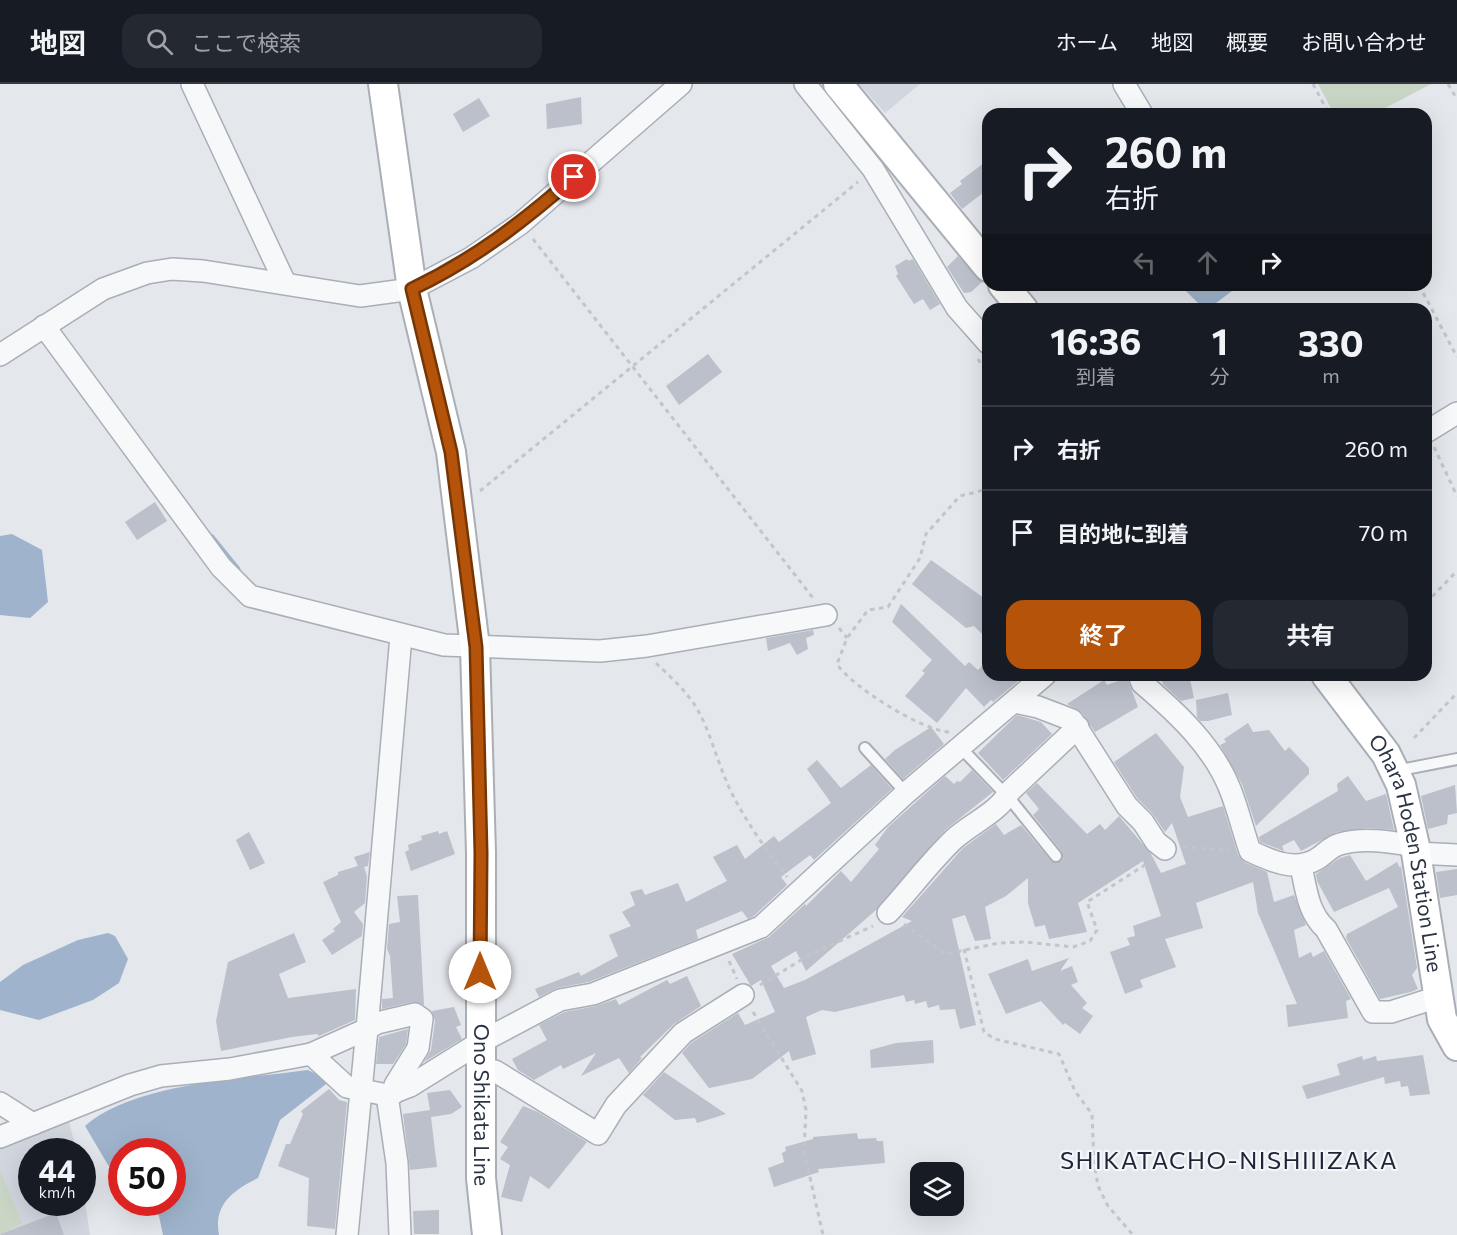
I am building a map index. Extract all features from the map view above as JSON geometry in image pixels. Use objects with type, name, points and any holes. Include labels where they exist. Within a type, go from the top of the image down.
[{"type":"main road","name":"Ono Shikata Line","points":[[383,84],[412,289],[451,452],[476,647],[481,853],[479,1043],[482,1075],[481,1178],[487,1235]]},
{"type":"main road","points":[[838,84],[982,259]]},
{"type":"main road","points":[[1008,291],[1018,303]]},
{"type":"main road","name":"Ohara Hoden Station Line","points":[[1331,681],[1370,730],[1401,785],[1415,850],[1442,1020],[1457,1046]]},
{"type":"street","points":[[192,84],[285,283]]},
{"type":"street","points":[[0,354],[103,289],[147,273],[172,269],[203,270],[360,296],[412,289],[471,258],[520,224],[681,84]]},
{"type":"street","points":[[805,84],[873,169],[957,308],[982,336]]},
{"type":"street","points":[[1124,84],[1138,108]]},
{"type":"street","points":[[44,326],[221,567],[250,597],[444,645],[600,651],[647,646],[826,615]]},
{"type":"street","points":[[1432,429],[1457,413]]},
{"type":"street","points":[[347,1235],[363,1090],[401,636]]},
{"type":"street","points":[[311,1054],[347,1087],[391,1094],[410,1086],[479,1043],[560,1000],[593,994],[761,927],[906,793],[968,743],[1038,681]]},
{"type":"street","points":[[1141,681],[1183,718],[1215,761],[1230,788],[1250,851],[1278,862],[1301,866],[1316,860],[1336,844],[1355,840],[1457,855]]},
{"type":"street","points":[[1015,702],[1069,718],[1078,727],[1127,806],[1143,822],[1156,842],[1165,849]]},
{"type":"street","points":[[888,913],[938,855],[1006,797],[1078,727]]},
{"type":"street","points":[[1301,866],[1309,904],[1317,921],[1326,929],[1372,1012],[1391,1012],[1438,997]]},
{"type":"street","points":[[482,1075],[495,1071],[598,1134],[616,1105],[683,1033],[743,995]]},
{"type":"street","points":[[0,1137],[130,1085],[161,1076],[230,1068],[311,1054],[377,1023],[415,1014],[422,1019],[418,1048],[391,1094],[400,1235]]},
{"type":"street","points":[[0,1103],[33,1124]]},
{"type":"lane","points":[[968,743],[1006,797],[1056,856]]},
{"type":"lane","points":[[865,748],[906,793]]},
{"type":"lane","points":[[1395,771],[1457,759]]},
{"type":"path","points":[[1313,84],[1326,108]]},
{"type":"path","points":[[1448,84],[1457,99]]},
{"type":"path","points":[[456,494],[479,491],[873,169]]},
{"type":"path","points":[[520,224],[630,367],[826,615],[847,638]]},
{"type":"path","points":[[1432,310],[1457,357]]},
{"type":"path","points":[[1432,443],[1457,496]]},
{"type":"path","points":[[968,743],[963,733],[930,729],[878,699],[838,666],[839,654],[847,638],[868,610],[888,607],[920,558],[926,534],[960,496],[982,490]]},
{"type":"path","points":[[1432,597],[1457,571]]},
{"type":"path","points":[[647,646],[656,662],[688,696],[699,714],[732,792],[758,833],[760,842],[800,892]]},
{"type":"path","points":[[1414,738],[1457,693]]},
{"type":"path","points":[[743,995],[811,954],[873,926],[888,913],[945,954],[999,943],[1025,942],[1073,947],[1090,941],[1097,930],[1087,903],[1138,870],[1165,849],[1250,851]]},
{"type":"path","points":[[722,942],[743,995],[802,1091],[806,1110],[804,1151],[823,1235]]},
{"type":"path","points":[[964,949],[984,1032],[995,1039],[1053,1051],[1064,1062],[1075,1090],[1092,1114],[1093,1149],[1098,1186],[1108,1206],[1133,1235]]},
{"type":"shaded area","points":[[855,84],[920,84],[885,113],[862,87],[859,88]]},
{"type":"shaded area","points":[[68,1118],[73,1138],[18,1138],[18,1216],[87,1216],[90,1235],[0,1235],[0,1145]]},
{"type":"green space","points":[[1318,84],[1431,84],[1385,108],[1331,108]]},
{"type":"green space","points":[[0,1170],[22,1223],[11,1229],[13,1235],[0,1235]]},
{"type":"water","points":[[1186,291],[1232,291],[1216,303],[1198,303]]},
{"type":"water","points":[[12,534],[42,550],[48,602],[30,618],[0,615],[0,536]]},
{"type":"water","points":[[108,933],[115,936],[128,959],[119,983],[93,1000],[39,1020],[0,1010],[0,982],[23,965],[78,940]]},
{"type":"water","points":[[308,1070],[330,1081],[280,1120],[258,1178],[234,1193],[222,1207],[218,1224],[219,1235],[163,1235],[159,1216],[186,1216],[186,1138],[108,1138],[108,1165],[96,1145],[96,1138],[92,1138],[85,1126],[106,1112],[131,1100],[222,1080]]},
{"type":"building","points":[[581,97],[582,124],[547,129],[546,104]]},
{"type":"building","points":[[479,98],[490,116],[463,132],[453,114]]},
{"type":"building","points":[[982,164],[982,194],[962,209],[950,193],[962,184],[960,181]]},
{"type":"building","points":[[958,256],[982,282],[971,292],[964,293],[947,267]]},
{"type":"building","points":[[907,259],[908,261],[913,259],[940,304],[930,310],[923,299],[914,304],[896,276],[898,274],[895,266]]},
{"type":"building","points":[[708,354],[722,372],[679,405],[666,386]]},
{"type":"building","points":[[155,502],[167,521],[137,540],[125,522]]},
{"type":"building","points":[[931,560],[982,597],[982,634],[974,626],[966,628],[912,584]]},
{"type":"building","points":[[901,604],[965,666],[969,662],[978,670],[982,666],[982,681],[1018,681],[984,707],[966,688],[937,723],[905,696],[925,673],[922,671],[932,660],[892,622]]},
{"type":"building","points":[[813,630],[814,635],[806,638],[808,649],[797,655],[790,643],[768,651],[766,638]]},
{"type":"building","points":[[1102,681],[1107,685],[1118,681],[1128,681],[1138,707],[1095,732],[1082,713],[1067,704]]},
{"type":"building","points":[[1162,681],[1190,681],[1194,698],[1181,701]]},
{"type":"building","points":[[1228,693],[1232,715],[1200,721],[1197,717],[1196,700]]},
{"type":"building","points":[[1017,715],[1041,722],[1052,734],[1003,780],[978,753]]},
{"type":"building","points":[[1248,723],[1253,732],[1269,730],[1285,751],[1289,747],[1309,768],[1309,774],[1256,826],[1242,784],[1220,745],[1226,742],[1224,739]]},
{"type":"building","points":[[931,727],[944,744],[903,779],[885,759]]},
{"type":"building","points":[[1156,733],[1184,767],[1180,797],[1188,817],[1223,806],[1238,855],[1244,862],[1267,872],[1274,902],[1294,895],[1306,925],[1294,930],[1299,958],[1311,952],[1313,957],[1324,951],[1351,999],[1346,1001],[1348,1018],[1288,1027],[1286,1005],[1297,1004],[1258,913],[1253,882],[1196,903],[1203,928],[1165,939],[1176,967],[1140,980],[1143,987],[1125,994],[1110,952],[1130,945],[1127,938],[1135,936],[1133,926],[1161,916],[1143,861],[1078,903],[1087,932],[1049,939],[1045,925],[1035,927],[1028,903],[1028,878],[1006,896],[985,907],[991,939],[975,941],[965,915],[952,919],[976,1025],[960,1029],[955,1009],[940,1010],[939,1005],[928,1008],[926,1001],[915,1004],[914,1000],[906,1002],[904,995],[835,1012],[822,1010],[806,1017],[816,1054],[792,1061],[789,1051],[752,1079],[709,1088],[682,1053],[691,1043],[738,1013],[745,1025],[775,1012],[761,980],[751,986],[732,954],[769,937],[805,904],[806,906],[841,871],[851,882],[879,849],[875,845],[888,827],[945,776],[954,784],[957,781],[960,782],[972,770],[993,792],[945,830],[876,910],[806,971],[796,951],[771,966],[784,988],[805,980],[912,921],[902,917],[963,848],[996,824],[1004,835],[1021,825],[1051,861],[1060,862],[1063,858],[1062,852],[1033,815],[1039,809],[1026,793],[1037,783],[1087,834],[1100,824],[1105,830],[1119,816],[1151,854],[1161,873],[1186,864],[1172,823],[1165,832],[1152,813],[1137,798],[1114,762]]},
{"type":"building","points":[[817,760],[841,788],[871,765],[892,789],[814,860],[810,855],[781,877],[787,885],[754,916],[748,919],[742,911],[696,930],[698,939],[589,982],[557,988],[539,997],[535,989],[579,972],[581,976],[618,956],[609,935],[631,926],[622,912],[635,905],[630,892],[642,889],[645,895],[678,883],[686,902],[727,881],[713,857],[737,845],[745,859],[774,836],[779,842],[831,803],[807,769]]},
{"type":"building","points":[[1348,776],[1366,801],[1386,794],[1394,830],[1368,828],[1337,832],[1301,851],[1294,840],[1282,846],[1284,851],[1260,842],[1259,837],[1338,791],[1337,784]]},
{"type":"building","points":[[1455,785],[1457,813],[1448,815],[1447,824],[1428,829],[1421,796]]},
{"type":"building","points":[[438,831],[439,834],[447,831],[455,854],[411,871],[405,852],[409,850],[408,845],[422,840],[421,836]]},
{"type":"building","points":[[249,832],[265,863],[250,870],[236,840]]},
{"type":"building","points":[[370,852],[368,866],[364,867],[367,876],[365,903],[354,912],[363,924],[362,936],[332,955],[322,940],[335,931],[333,929],[341,922],[323,882],[338,875],[338,872],[358,866],[354,857]]},
{"type":"building","points":[[1350,855],[1366,881],[1397,862],[1400,868],[1401,866],[1417,968],[1412,975],[1418,989],[1380,999],[1346,938],[1347,934],[1398,907],[1389,888],[1334,912],[1317,881],[1316,874],[1340,858]]},
{"type":"building","points":[[1457,869],[1457,895],[1440,898],[1436,872]]},
{"type":"building","points":[[418,895],[424,1005],[413,1002],[382,1009],[382,999],[393,998],[390,956],[387,949],[389,924],[400,922],[397,896]]},
{"type":"building","points":[[294,933],[306,962],[279,974],[288,998],[356,989],[355,1020],[319,1036],[317,1034],[292,1037],[221,1051],[216,1021],[228,962]]},
{"type":"building","points":[[1069,958],[1060,971],[1072,966],[1078,982],[1071,985],[1087,1003],[1082,1008],[1093,1016],[1080,1034],[1065,1023],[1063,1025],[1041,1001],[1006,1014],[988,974],[1028,959],[1032,971]]},
{"type":"building","points":[[687,976],[701,1006],[674,1024],[640,1057],[642,1058],[629,1073],[619,1058],[581,1076],[596,1053],[563,1069],[561,1065],[534,1080],[518,1070],[512,1059],[547,1040],[539,1025],[564,1012],[596,1006],[616,999],[619,1005],[667,980],[670,984]]},
{"type":"building","points":[[454,1007],[461,1025],[456,1027],[462,1039],[424,1062],[431,1050],[435,1021],[432,1011]]},
{"type":"building","points":[[408,1029],[406,1044],[393,1064],[376,1064],[379,1037]]},
{"type":"building","points":[[933,1040],[934,1063],[871,1068],[870,1050],[896,1043]]},
{"type":"building","points":[[1423,1055],[1430,1094],[1410,1096],[1408,1086],[1401,1087],[1400,1081],[1385,1084],[1384,1077],[1307,1099],[1302,1086],[1340,1075],[1337,1064],[1362,1056],[1363,1060],[1376,1056],[1377,1061]]},
{"type":"building","points":[[664,1072],[726,1114],[697,1123],[695,1118],[675,1120],[643,1095]]},
{"type":"building","points":[[329,1089],[339,1100],[347,1102],[335,1229],[307,1226],[309,1178],[278,1166],[286,1144],[290,1144],[303,1114],[301,1111]]},
{"type":"building","points":[[450,1090],[462,1107],[451,1114],[431,1117],[437,1167],[410,1170],[403,1114],[430,1110],[427,1093]]},
{"type":"building","points":[[523,1106],[538,1112],[587,1142],[549,1189],[530,1176],[522,1202],[501,1197],[510,1165],[500,1159],[508,1147],[500,1142]]},
{"type":"building","points":[[857,1133],[858,1139],[876,1138],[877,1141],[883,1141],[885,1163],[818,1169],[819,1172],[774,1187],[768,1168],[784,1162],[782,1153],[786,1151],[785,1147],[813,1139],[813,1137]]},
{"type":"building","points":[[439,1210],[439,1234],[414,1234],[413,1211]]},
{"type":"building","points":[[48,1216],[57,1216],[64,1235],[1,1235]]},
{"type":"waterway","points":[[212,537],[238,569]]},
{"type":"district","name":"SHIKATACHO-NISHIIIZAKA","points":[[1229,1161]]},
{"type":"route","points":[[480,972],[481,853],[476,647],[451,452],[412,289],[471,258],[520,224],[574,177]]}]
